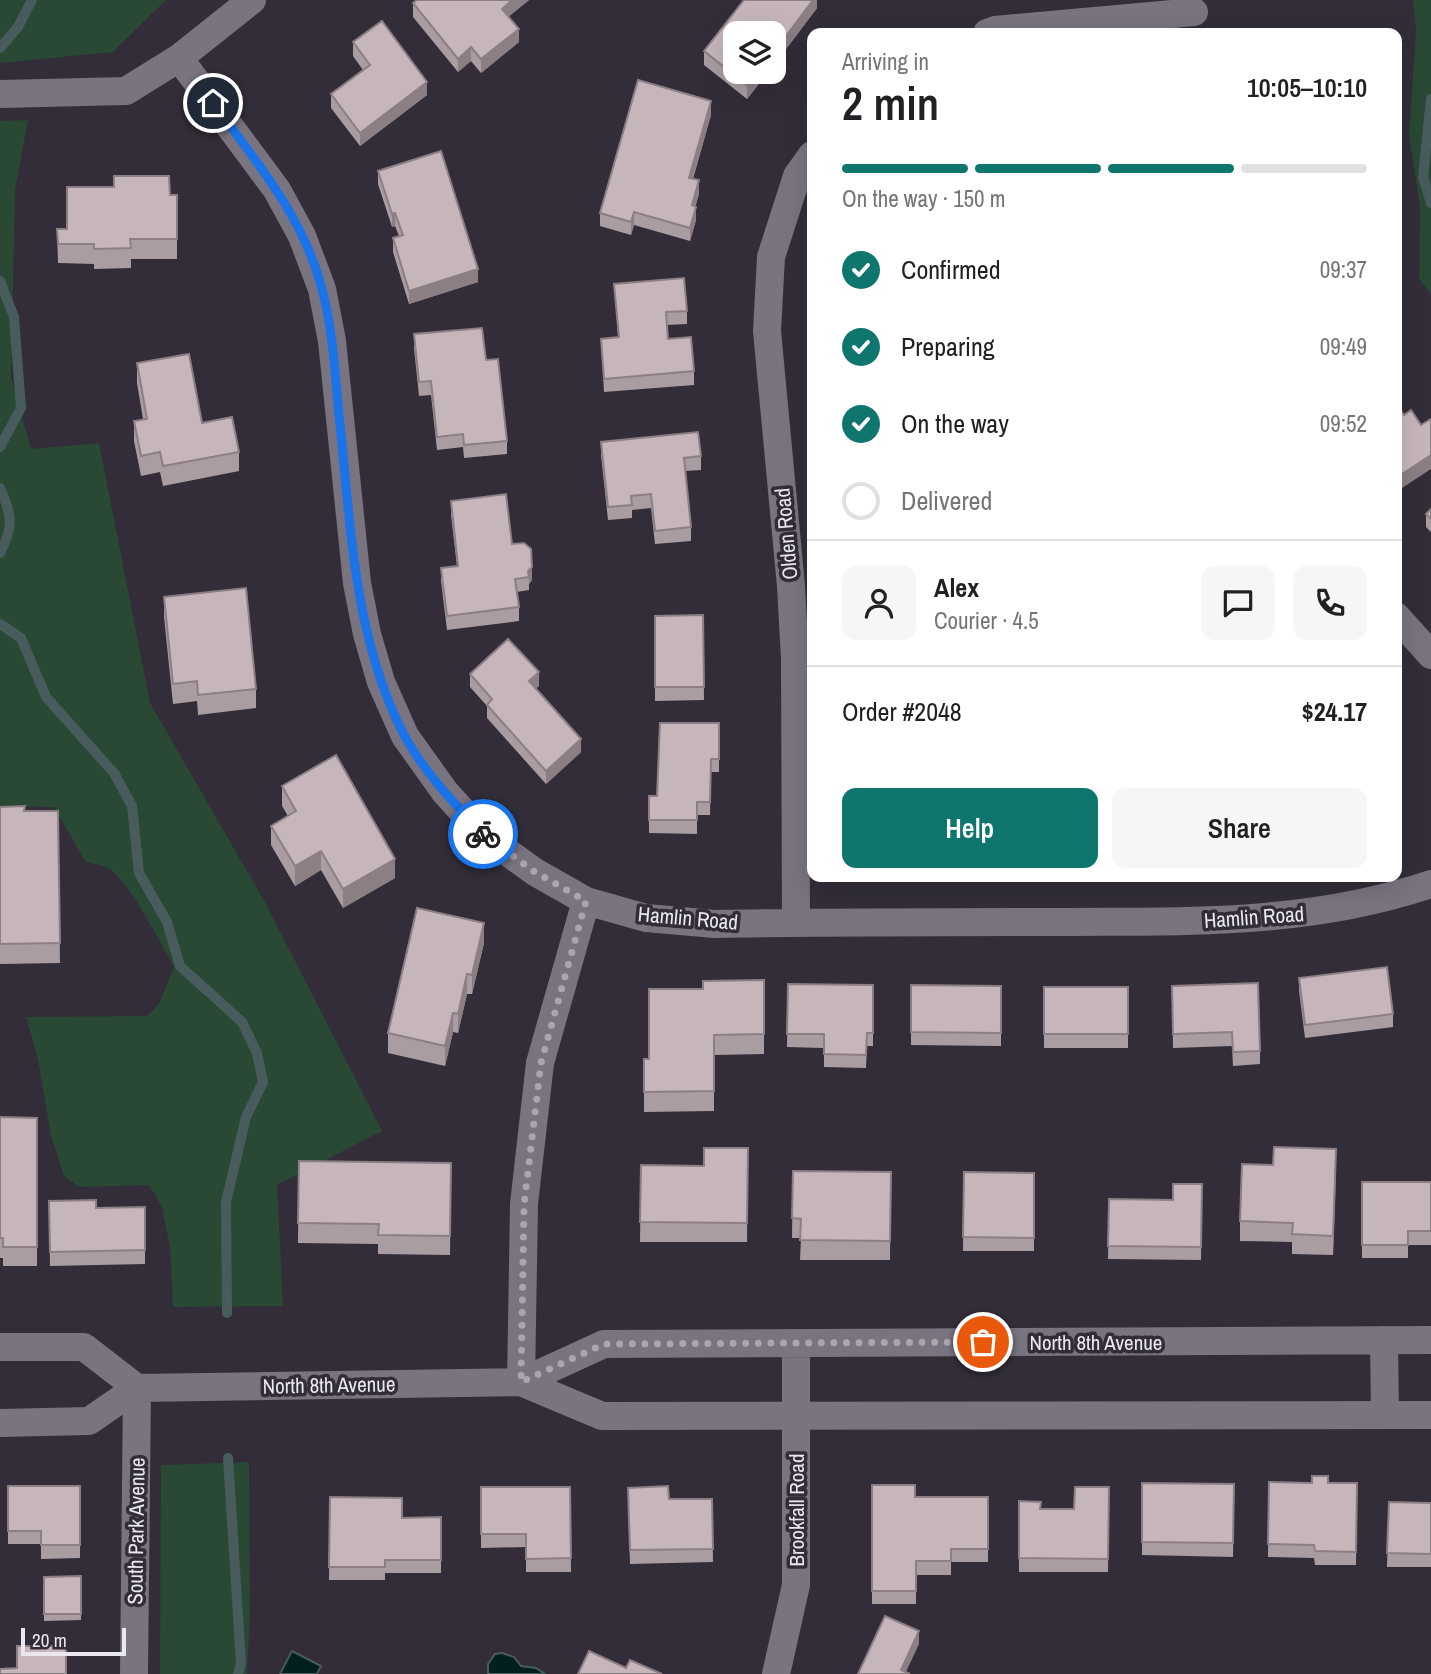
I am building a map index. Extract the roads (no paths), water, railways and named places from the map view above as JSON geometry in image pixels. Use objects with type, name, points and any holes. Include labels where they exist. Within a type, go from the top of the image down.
[{"type":"street","points":[[0,94],[126,92],[179,58],[252,0]]},
{"type":"street","points":[[1022,28],[1194,15]]},
{"type":"street","name":"Hamlin Road","points":[[179,58],[277,190],[302,236],[322,289],[332,341],[357,583],[367,634],[381,682],[405,736],[444,792],[485,836],[535,872],[586,901],[646,918],[715,924],[1220,921],[1309,914],[1394,896],[1431,884]]},
{"type":"street","name":"Olden Road","points":[[796,923],[794,647],[791,586],[767,331],[771,257],[797,176],[807,162]]},
{"type":"street","points":[[1402,623],[1431,655]]},
{"type":"street","points":[[521,1382],[524,1205],[541,1063],[586,901]]},
{"type":"street","name":"North 8th Avenue","points":[[521,1382],[604,1344],[1431,1339]]},
{"type":"street","points":[[1384,1340],[1385,1415]]},
{"type":"street","name":"Brookfall Road","points":[[776,1674],[796,1585],[796,1343]]},
{"type":"street","points":[[0,1347],[84,1347],[137,1388],[89,1421],[0,1423]]},
{"type":"street","name":"North 8th Avenue","points":[[137,1388],[521,1382],[602,1416],[796,1418],[1431,1415]]},
{"type":"street","name":"South Park Avenue","points":[[134,1674],[137,1388]]},
{"type":"waterway","points":[[0,48],[18,27],[32,0]]},
{"type":"waterway","points":[[1431,99],[1423,177],[1431,203]]},
{"type":"waterway","points":[[0,281],[14,317],[21,408],[0,447]]},
{"type":"waterway","points":[[0,488],[10,520],[8,535],[0,553]]},
{"type":"waterway","points":[[0,624],[21,638],[46,697],[114,773],[132,806],[139,873],[167,922],[180,966],[242,1022],[257,1053],[263,1082],[246,1117],[226,1202],[227,1313]]},
{"type":"waterway","points":[[228,1458],[241,1663],[238,1674]]}]
